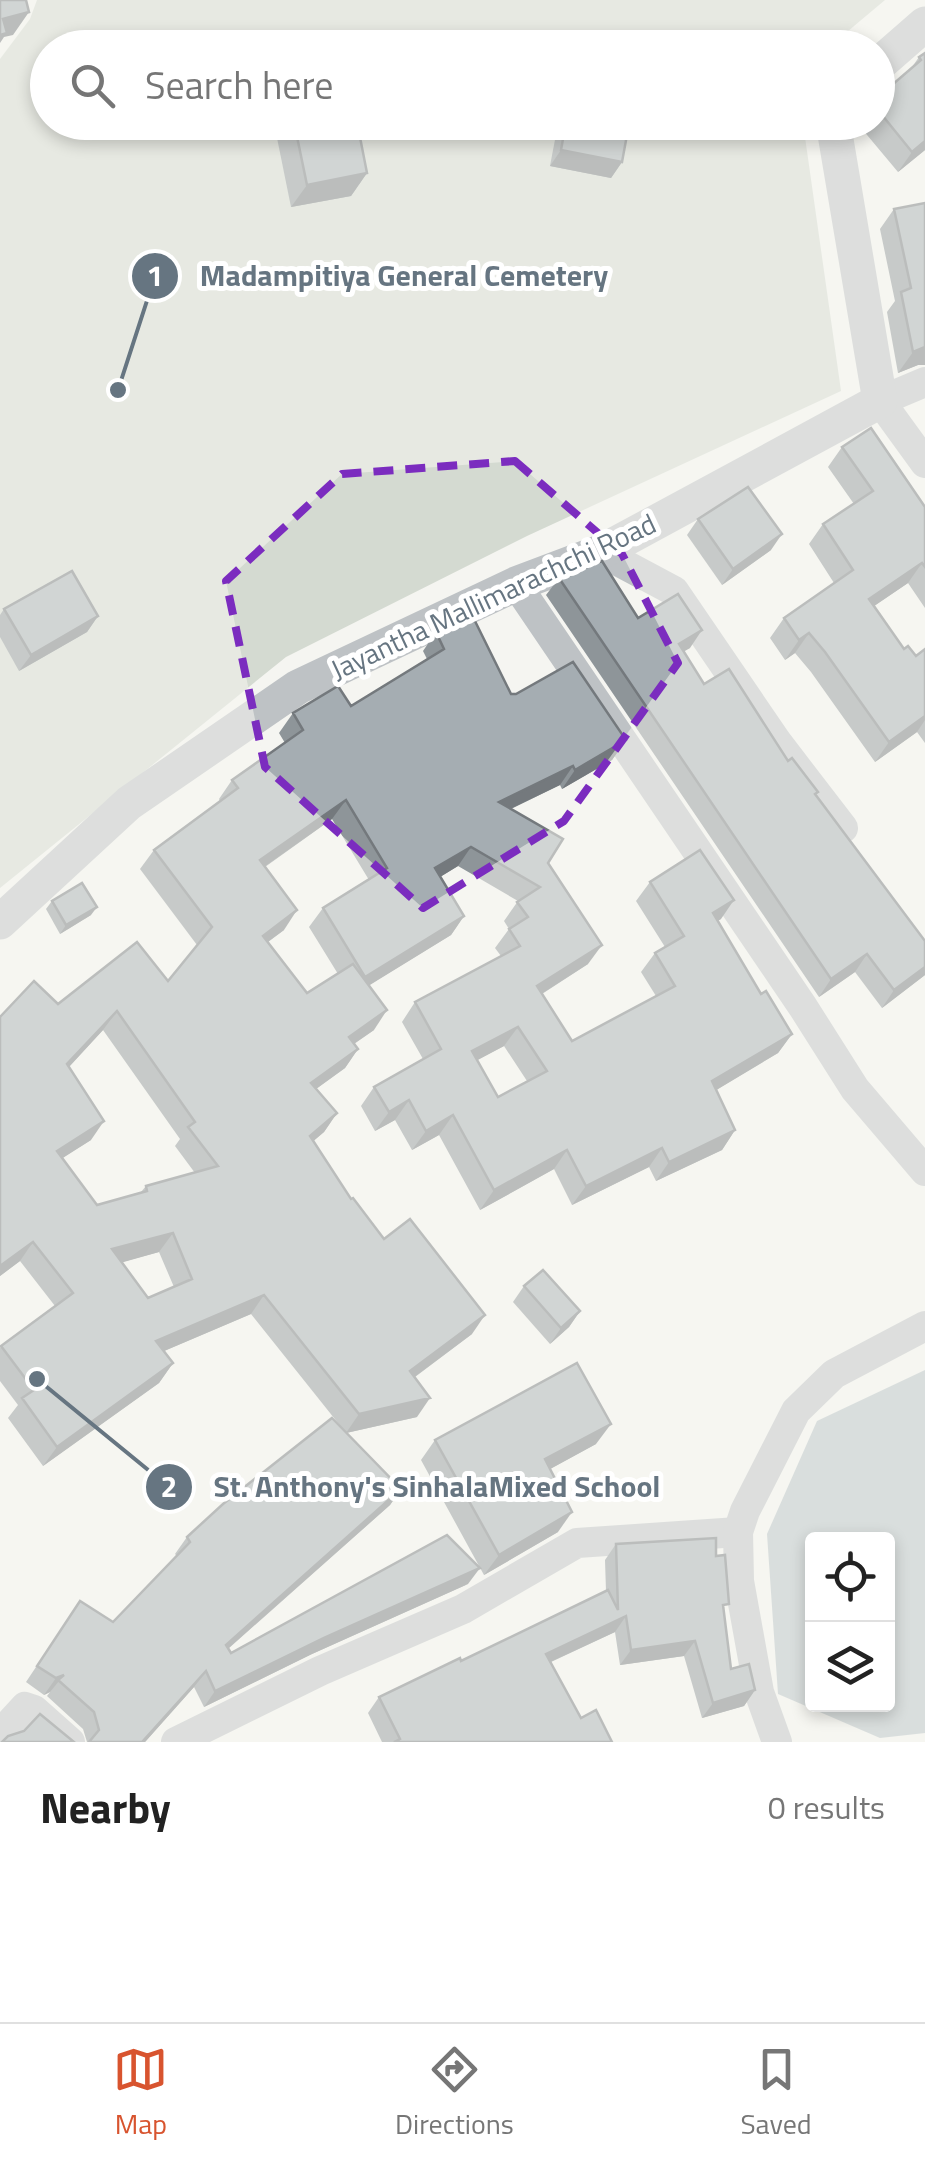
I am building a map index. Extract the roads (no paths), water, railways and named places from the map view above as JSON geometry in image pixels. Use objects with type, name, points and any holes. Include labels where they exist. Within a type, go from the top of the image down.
[{"type":"street","points":[[895,50],[925,24]]},
{"type":"street","points":[[836,140],[880,401],[925,463]]},
{"type":"street","points":[[880,401],[925,382]]},
{"type":"street","name":"Jayantha Mallimarachchi Road","points":[[0,922],[129,803],[298,687],[516,584],[602,552],[880,401]]},
{"type":"street","points":[[602,552],[674,591],[767,728],[843,828]]},
{"type":"street","points":[[516,584],[793,991],[855,1090],[925,1171]]},
{"type":"street","points":[[777,1742],[759,1692],[748,1641],[739,1581],[738,1532],[773,1452],[796,1411],[834,1374],[925,1326]]},
{"type":"street","points":[[176,1742],[320,1671],[463,1609],[577,1544],[738,1532]]},
{"type":"street","points":[[0,1734],[25,1707],[34,1710],[70,1742]]},
{"type":"place","name":"Madampitiya General Cemetery","points":[[118,390]]},
{"type":"place","name":"St. Anthony's SinhalaMixed School","points":[[37,1379]]}]
